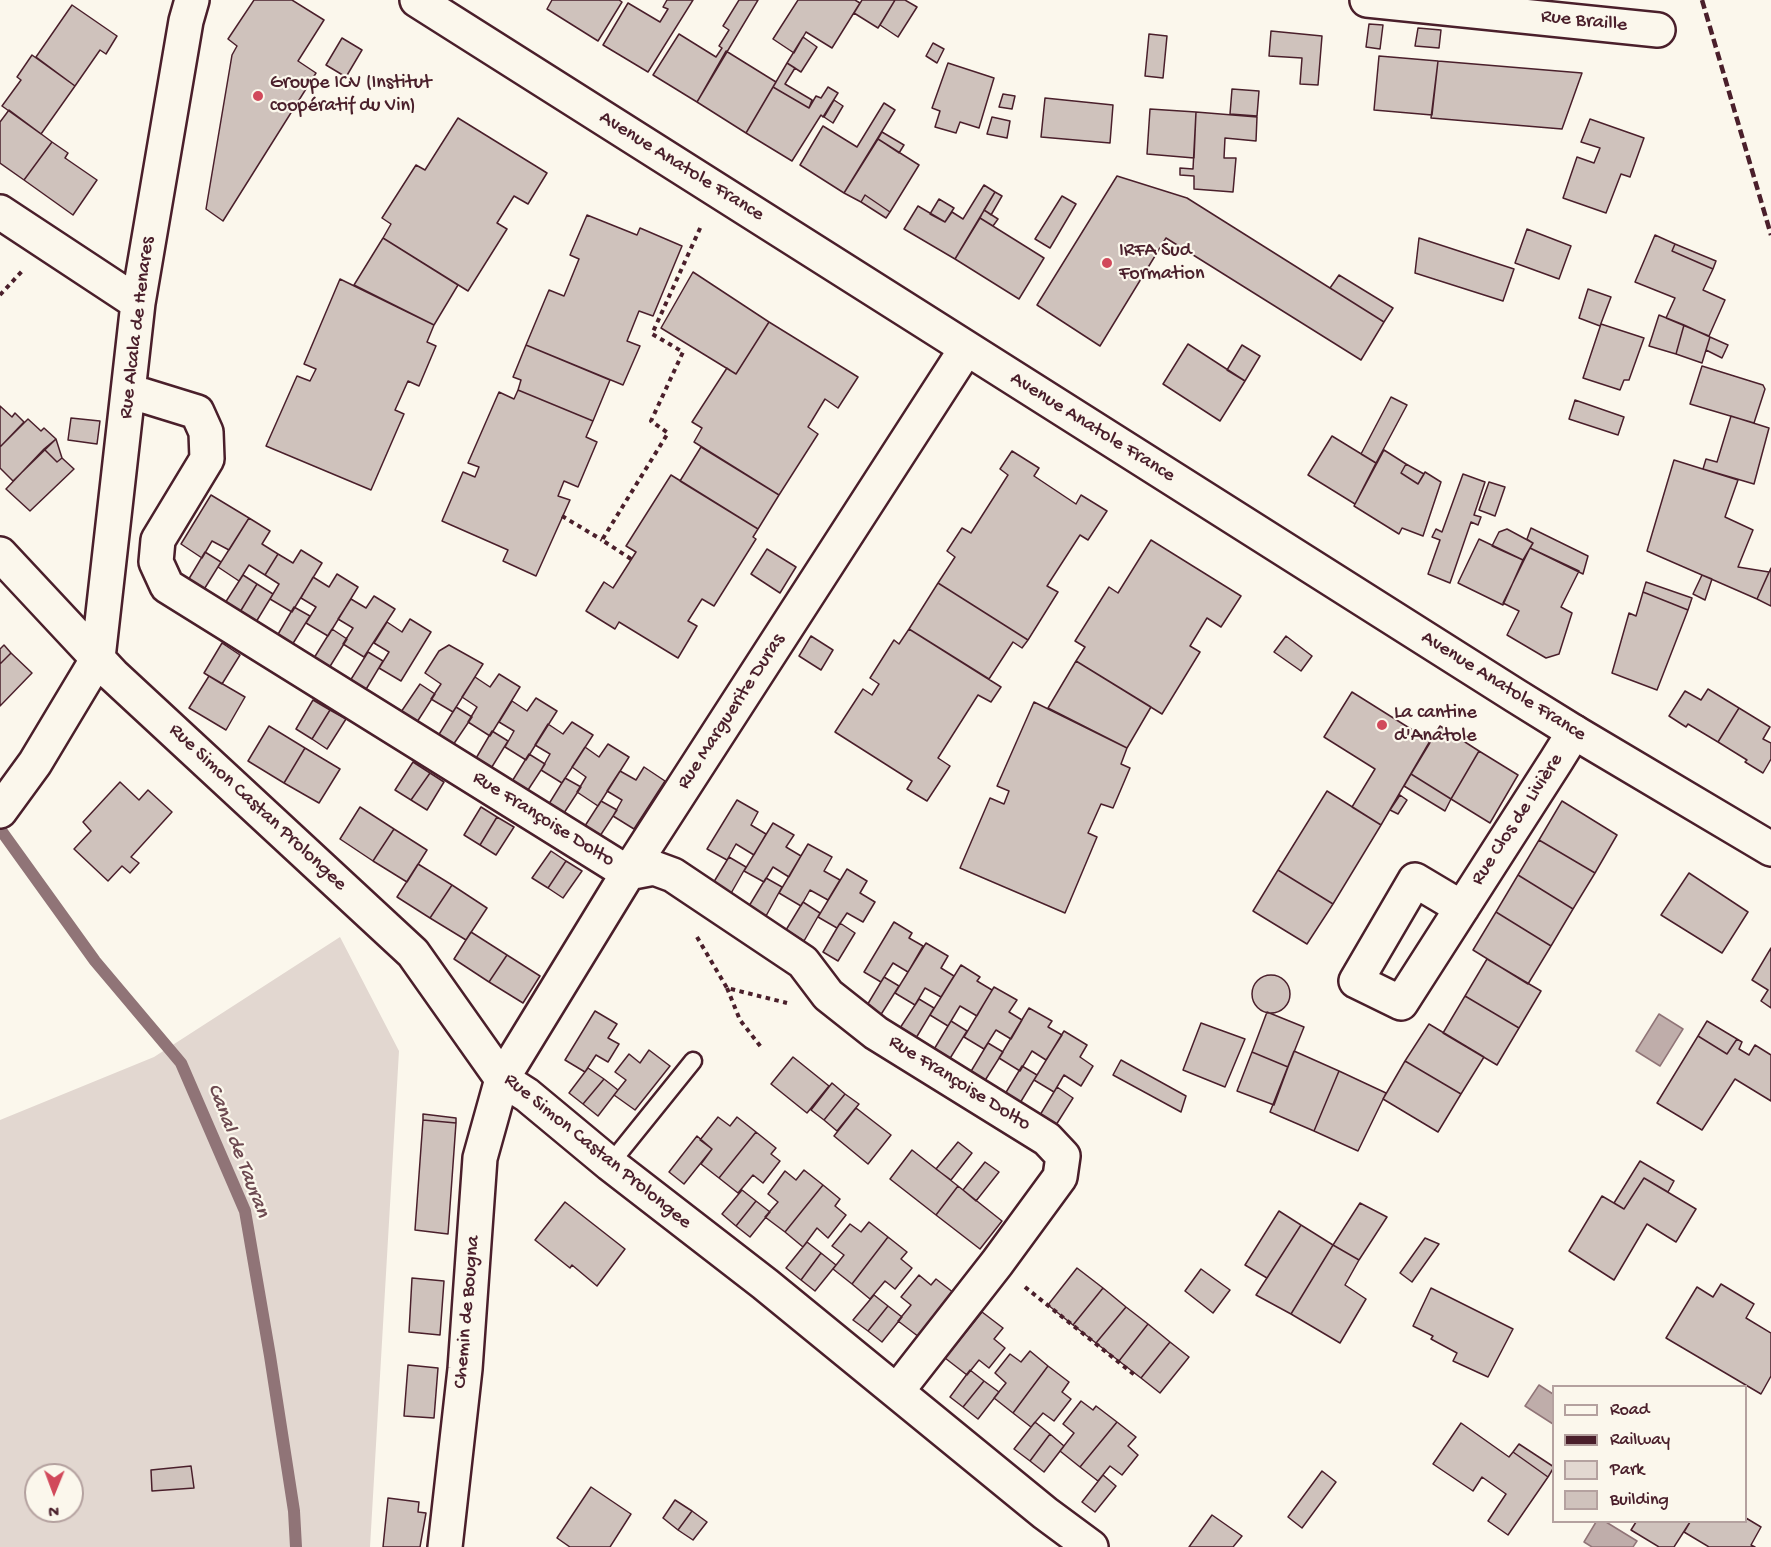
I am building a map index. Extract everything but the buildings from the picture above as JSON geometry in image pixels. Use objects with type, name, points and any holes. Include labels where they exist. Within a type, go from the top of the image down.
[{"type":"street","name":"Rue Alcala de Henares","points":[[98,658],[138,303],[186,21],[192,0]]},
{"type":"street","name":"Avenue Anatole France","points":[[417,0],[1574,732],[1771,849]]},
{"type":"street","name":"Rue Braille","points":[[1367,0],[1658,30]]},
{"type":"street","points":[[0,212],[138,303]]},
{"type":"street","name":"Rue Marguerite Duras","points":[[502,1079],[628,873],[966,349]]},
{"type":"street","name":"Rue Françoise Dolto","points":[[129,391],[197,412],[206,432],[207,459],[158,540],[156,562],[167,586],[628,873],[654,868],[673,874],[803,962],[828,995],[876,1033],[1047,1139],[1063,1156],[1060,1177],[997,1263],[897,1391]]},
{"type":"street","name":"Rue Simon Castan Prolongee","points":[[0,554],[113,675],[413,953],[502,1079],[527,1095],[610,1164],[765,1284],[1045,1513],[1091,1547]]},
{"type":"street","points":[[7,802],[35,763],[98,658]]},
{"type":"street","name":"Rue Clos de Livière","points":[[1462,908],[1574,732]]},
{"type":"street","name":"Chemin de Bougna","points":[[445,1547],[465,1369],[480,1158],[502,1079]]},
{"type":"lane","points":[[610,1164],[693,1061]]},
{"type":"path","points":[[602,540],[668,433],[651,421],[683,352],[652,334],[718,190]]},
{"type":"path","points":[[562,516],[631,559]]},
{"type":"path","points":[[727,988],[740,1020],[761,1047]]},
{"type":"path","points":[[997,1263],[1136,1376]]},
{"type":"green space","points":[[340,937],[399,1051],[370,1547],[0,1547],[0,1120],[154,1057]]},
{"type":"shaded area","points":[[1659,1014],[1683,1029],[1660,1066],[1636,1051]]},
{"type":"shaded area","points":[[1539,1385],[1552,1393],[1552,1423],[1525,1406]]},
{"type":"shaded area","points":[[1595,1523],[1608,1523],[1637,1541],[1633,1547],[1592,1547],[1584,1542]]},
{"type":"waterway","name":"Canal de Tauran","points":[[0,829],[95,961],[181,1063],[245,1211],[294,1511],[296,1547]]},
{"type":"railway","points":[[1702,0],[1771,235]]},
{"type":"place","name":"Groupe ICV (Institut coopératif du Vin)","points":[[258,96]]},
{"type":"place","name":"IRFA Sud Formation","points":[[1107,263]]},
{"type":"place","name":"La cantine d'Anatole","points":[[1382,725]]}]
